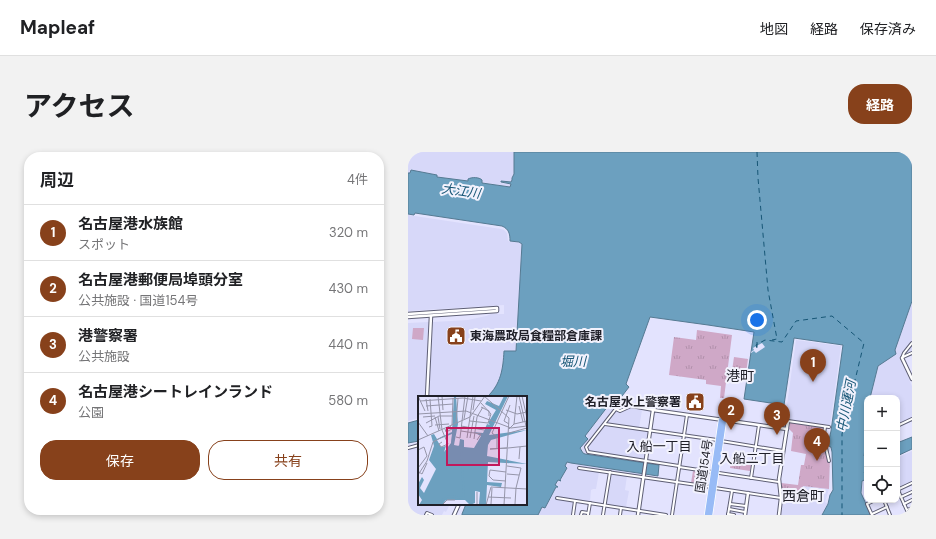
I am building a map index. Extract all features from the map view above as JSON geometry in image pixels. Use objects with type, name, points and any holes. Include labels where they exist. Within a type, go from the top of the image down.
[{"type":"highway","name":"国道154号","points":[[707,515],[723,420]]},
{"type":"highway","name":"国道154号","points":[[710,515],[712,488]]},
{"type":"street","points":[[408,314],[431,314],[497,311],[497,308],[431,314],[408,317]]},
{"type":"street","points":[[427,396],[431,314]]},
{"type":"street","points":[[912,343],[902,358],[912,379]]},
{"type":"street","points":[[902,358],[912,353]]},
{"type":"street","points":[[622,401],[586,447],[588,452],[779,482]]},
{"type":"street","points":[[616,409],[620,411],[631,406],[786,430]]},
{"type":"street","points":[[638,515],[653,410]]},
{"type":"street","points":[[672,515],[687,415]]},
{"type":"street","points":[[900,425],[912,419]]},
{"type":"street","points":[[779,515],[781,498],[779,482],[788,421],[829,427]]},
{"type":"street","points":[[605,424],[783,451]]},
{"type":"street","points":[[751,478],[759,425]]},
{"type":"street","points":[[825,427],[824,441],[829,461]]},
{"type":"street","points":[[408,448],[418,445]]},
{"type":"street","points":[[579,468],[644,476],[781,498]]},
{"type":"street","points":[[603,515],[610,472]]},
{"type":"street","points":[[900,488],[912,483]]},
{"type":"street","points":[[732,490],[728,514],[734,515]]},
{"type":"street","points":[[909,515],[901,497],[912,492]]},
{"type":"street","points":[[729,509],[745,513],[748,493]]},
{"type":"street","points":[[557,498],[666,515]]},
{"type":"street","points":[[904,504],[912,500]]},
{"type":"street","points":[[573,515],[575,501]]},
{"type":"street","points":[[581,515],[582,512],[588,514],[590,503]]},
{"type":"street","points":[[869,503],[867,504],[872,514],[887,507]]},
{"type":"street","points":[[885,503],[890,515]]},
{"type":"street","points":[[730,504],[746,506]]},
{"type":"street","points":[[454,515],[459,505]]},
{"type":"street","points":[[620,515],[621,508]]},
{"type":"street","points":[[907,510],[912,508]]},
{"type":"street","points":[[426,515],[427,513],[432,515]]},
{"type":"shaded area","points":[[408,152],[514,152],[514,174],[512,182],[501,182],[511,184],[511,187],[481,183],[468,179],[468,181],[436,177],[437,175],[411,171],[408,173]]},
{"type":"shaded area","points":[[408,215],[501,229],[507,233],[508,241],[519,242],[522,244],[516,352],[503,364],[503,369],[498,384],[488,396],[429,396],[433,322],[468,320],[491,314],[504,314],[504,305],[408,311]]},
{"type":"shaded area","points":[[912,301],[912,351],[899,357],[912,386],[912,418],[900,423],[900,395],[871,395],[878,366],[894,351]]},
{"type":"shaded area","points":[[429,322],[425,396],[418,396],[418,418],[408,421],[408,323]]},
{"type":"shaded area","points":[[796,340],[841,346],[830,425],[785,419]]},
{"type":"shaded area","points":[[608,406],[614,410],[584,448],[585,450],[589,453],[644,461],[644,463],[585,454],[580,448],[587,439],[585,436]]},
{"type":"shaded area","points":[[629,408],[642,410],[639,428],[608,423],[616,411],[621,412]]},
{"type":"shaded area","points":[[606,425],[649,432],[645,460],[590,452],[590,444]]},
{"type":"shaded area","points":[[418,446],[418,505],[450,505],[446,512],[444,511],[442,515],[434,515],[427,512],[425,515],[408,515],[408,449]]},
{"type":"shaded area","points":[[912,451],[912,482],[900,488],[900,467],[900,457]]},
{"type":"shaded area","points":[[567,461],[571,463],[642,475],[579,467],[579,469],[599,472],[596,489],[591,490],[590,502],[557,497],[557,499],[575,502],[573,515],[538,515],[543,507],[545,508],[556,486],[555,485],[558,480],[560,480],[567,468],[565,467]]},
{"type":"shaded area","points":[[864,472],[864,500],[861,493]]},
{"type":"shaded area","points":[[611,474],[627,476],[625,490],[629,491],[626,507],[606,504]]},
{"type":"shaded area","points":[[803,486],[829,489],[825,502],[828,504],[822,515],[781,515],[784,498],[798,500]]},
{"type":"green space","points":[[413,328],[424,328],[423,340],[412,339]]},
{"type":"green space","points":[[697,330],[732,335],[724,398],[720,398],[721,386],[706,384],[706,380],[669,375],[674,337],[696,340]]},
{"type":"green space","points":[[734,357],[748,359],[745,380],[731,378]]},
{"type":"green space","points":[[790,422],[824,427],[822,440],[828,456],[830,456],[829,489],[803,486],[798,500],[784,498],[781,483],[798,485],[801,465],[804,465],[806,454],[791,451],[793,433],[789,429]]},
{"type":"green space","points":[[732,459],[752,462],[750,471],[730,468]]},
{"type":"green space","points":[[693,471],[708,473],[706,486],[691,483]]},
{"type":"water","points":[[514,152],[912,152],[912,301],[895,350],[896,354],[878,366],[871,395],[864,395],[864,480],[862,481],[861,493],[864,503],[866,503],[871,515],[822,515],[833,490],[832,452],[831,447],[828,444],[843,345],[794,338],[784,405],[744,399],[754,332],[650,317],[626,384],[629,387],[612,409],[608,406],[585,436],[588,439],[580,448],[585,454],[659,465],[658,476],[567,462],[565,466],[567,468],[560,480],[561,481],[558,480],[555,485],[558,487],[556,487],[545,508],[542,507],[538,515],[462,515],[466,505],[527,505],[527,396],[488,396],[495,387],[500,376],[504,351],[516,351],[522,244],[519,242],[510,241],[509,232],[502,226],[415,213],[414,215],[408,214],[408,173],[410,173],[411,170],[437,175],[437,177],[468,181],[470,178],[477,178],[482,180],[482,183],[510,187],[511,184],[501,181],[511,182],[514,174]]},
{"type":"water","points":[[418,420],[418,441],[408,443],[408,423]]},
{"type":"water","points":[[912,437],[912,449],[900,455],[900,442]]},
{"type":"pier","points":[[762,343],[765,347],[756,353],[754,351],[751,353],[754,350],[753,348]]},
{"type":"ferry route","points":[[757,152],[768,290],[777,339],[772,340]]},
{"type":"ferry route","points":[[757,348],[756,345],[765,340],[782,342],[796,321],[832,316],[864,343],[842,434],[842,515]]},
{"type":"ferry route","points":[[757,347],[757,342],[761,342]]},
{"type":"place","name":"東海農政局食糧部倉庫課","points":[[456,336]]},
{"type":"place","name":"名古屋港水族館","points":[[813,382]]},
{"type":"place","name":"名古屋水上警察署","points":[[695,402]]},
{"type":"place","name":"名古屋港郵便局埠頭分室","points":[[731,430]]},
{"type":"place","name":"港警察署","points":[[777,435]]},
{"type":"place","name":"名古屋港シートレインランド","points":[[817,461]]},
{"type":"district","name":"港町","points":[[740,376]]},
{"type":"district","name":"入船一丁目","points":[[659,446]]},
{"type":"district","name":"入船二丁目","points":[[752,458]]},
{"type":"district","name":"西倉町","points":[[803,496]]},
{"type":"water label","name":"大江川","points":[[461,191]]},
{"type":"water label","name":"堀川","points":[[573,361]]},
{"type":"water label","name":"中川運河","points":[[846,406]]}]
